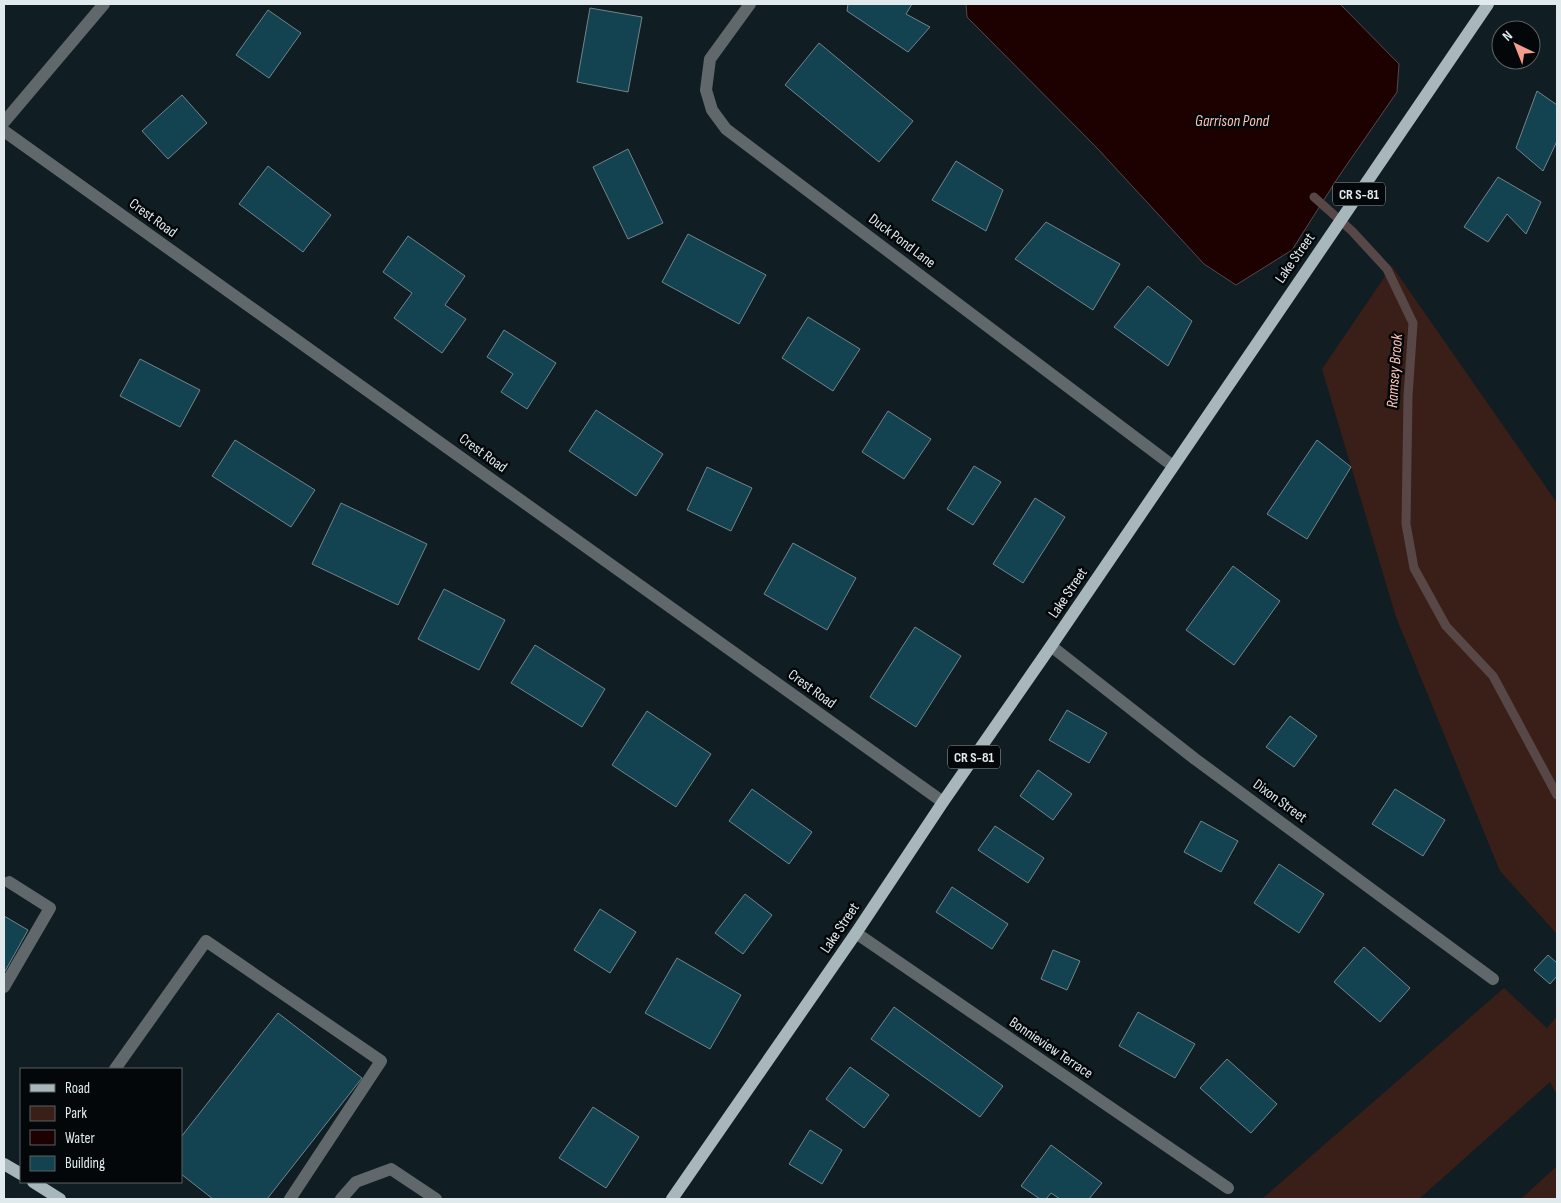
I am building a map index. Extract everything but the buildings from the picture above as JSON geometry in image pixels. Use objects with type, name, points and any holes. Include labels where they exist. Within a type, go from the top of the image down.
[{"type":"main road","name":"Lake Street","points":[[672,1199],[856,933],[943,802],[1488,4]]},
{"type":"main road","points":[[4,1164],[20,1173]]},
{"type":"main road","points":[[37,1183],[60,1199]]},
{"type":"street","points":[[4,122],[104,4]]},
{"type":"street","name":"Duck Pond Lane","points":[[750,4],[710,59],[706,90],[712,110],[726,129],[1173,466]]},
{"type":"street","name":"Crest Road","points":[[4,131],[943,802]]},
{"type":"street","name":"Dixon Street","points":[[1051,646],[1195,759],[1493,979]]},
{"type":"street","points":[[4,987],[50,908],[9,882]]},
{"type":"street","name":"Bonnieview Terrace","points":[[856,933],[1228,1188]]},
{"type":"street","points":[[116,1068],[206,942],[381,1061],[290,1199]]},
{"type":"street","points":[[341,1199],[356,1182],[391,1169],[436,1199]]},
{"type":"green space","points":[[1392,266],[1557,503],[1557,934],[1500,871],[1396,617],[1322,369]]},
{"type":"green space","points":[[1504,988],[1547,1028],[1557,1016],[1557,1095],[1550,1082],[1419,1199],[1262,1199]]},
{"type":"green space","points":[[1557,1166],[1557,1199],[1521,1199]]},
{"type":"water","name":"Garrison Pond","points":[[966,4],[1340,4],[1399,64],[1397,92],[1339,176],[1292,250],[1236,285],[1204,264],[1098,149],[967,17]]},
{"type":"waterway","name":"Ramsey Brook","points":[[1314,197],[1352,231],[1387,269],[1413,323],[1408,396],[1406,524],[1414,568],[1446,626],[1493,676],[1557,795]]}]
